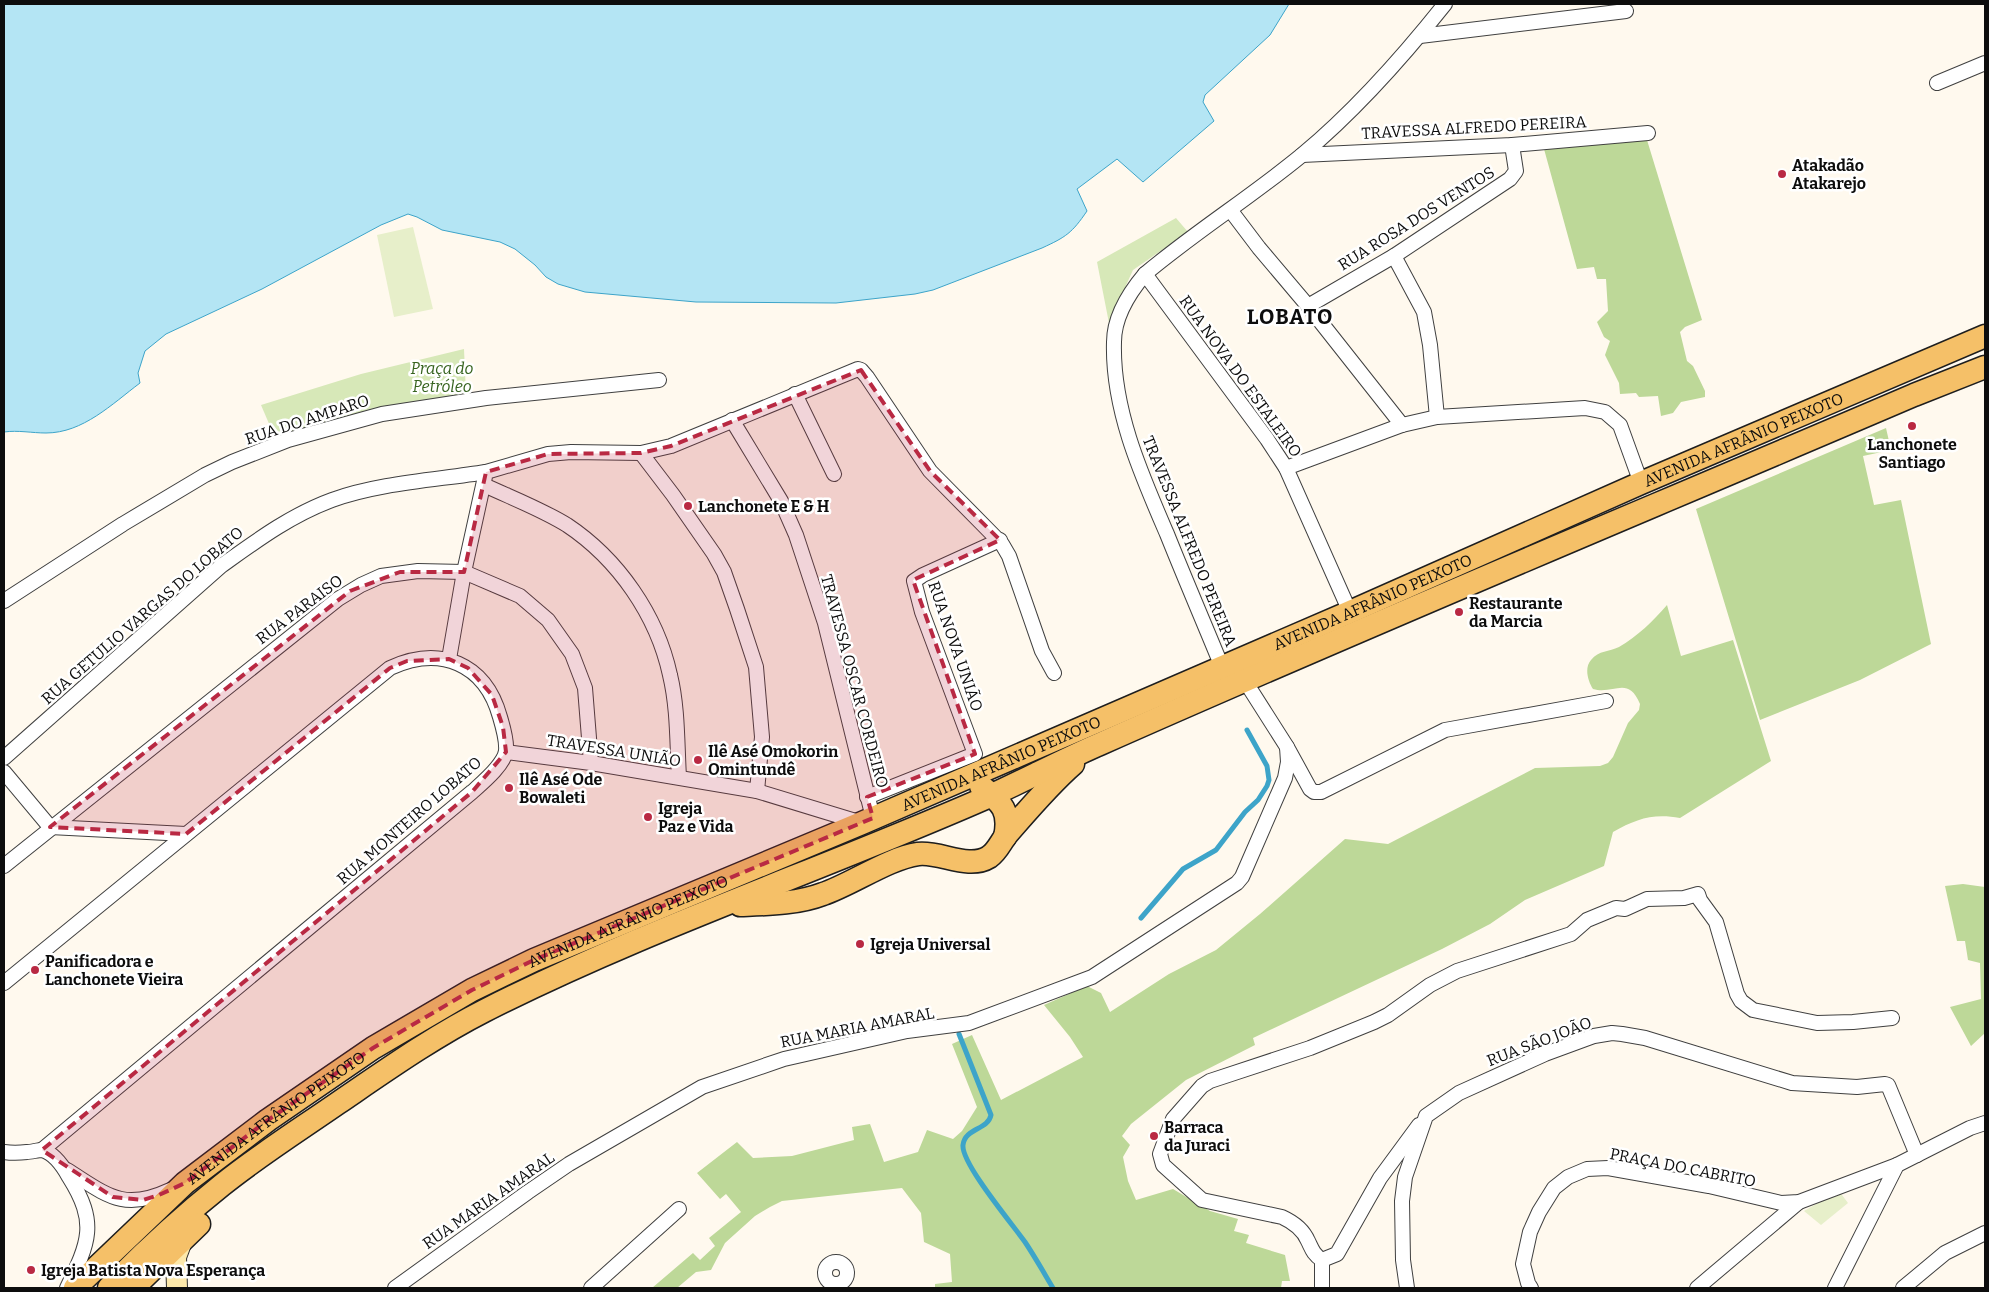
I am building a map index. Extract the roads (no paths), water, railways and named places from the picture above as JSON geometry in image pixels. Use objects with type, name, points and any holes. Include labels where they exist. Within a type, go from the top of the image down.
[{"type":"main road","name":"AVENIDA AFRÂNIO PEIXOTO","points":[[75,1288],[185,1183],[268,1120],[373,1048],[472,990],[534,960],[867,813],[967,776],[1350,612],[1641,483],[1985,340]]},
{"type":"main road","name":"AVENIDA AFRÂNIO PEIXOTO","points":[[109,1288],[135,1261],[224,1183],[418,1049],[480,1013],[533,987],[719,906],[992,795],[1095,746],[1245,681],[1985,367]]},
{"type":"main road","points":[[719,906],[760,904],[811,898],[825,894],[900,859],[917,854],[964,861],[983,860],[997,850],[1005,837],[1055,780],[1095,746]]},
{"type":"main road","points":[[967,776],[992,795],[1004,809],[1007,818],[1005,837]]},
{"type":"main road","points":[[133,1288],[244,1180],[325,1112]]},
{"type":"main road","points":[[177,1288],[176,1257],[182,1241]]},
{"type":"street","name":"TRAVESSA ALFREDO PEREIRA","points":[[1222,667],[1138,467],[1118,390],[1114,342],[1121,312],[1136,285],[1145,274],[1231,211],[1302,155],[1357,103],[1420,36],[1444,4]]},
{"type":"street","points":[[1420,36],[1626,11]]},
{"type":"street","points":[[1938,83],[1985,62]]},
{"type":"street","name":"TRAVESSA ALFREDO PEREIRA","points":[[1302,155],[1512,144],[1648,133]]},
{"type":"street","name":"RUA ROSA DOS VENTOS","points":[[1308,306],[1394,256],[1510,180],[1516,171],[1512,144]]},
{"type":"street","points":[[1231,211],[1402,425]]},
{"type":"street","points":[[1394,256],[1424,312],[1430,345],[1437,417]]},
{"type":"street","name":"RUA NOVA DO ESTALEIRO","points":[[1145,274],[1267,439],[1286,468],[1350,612]]},
{"type":"street","name":"RUA GETULIO VARGAS DO LOBATO","points":[[4,758],[221,566],[258,539],[288,521],[332,501],[358,492],[485,479],[556,453],[641,453],[671,446],[854,370],[861,370],[867,376],[930,471],[1000,540]]},
{"type":"street","name":"RUA DO AMPARO","points":[[4,602],[123,524],[205,475],[288,440],[382,414],[486,398],[659,380]]},
{"type":"street","points":[[795,394],[834,474]]},
{"type":"street","points":[[1286,468],[1402,425],[1437,417],[1584,408],[1596,409],[1613,417],[1620,425],[1641,483]]},
{"type":"street","name":"TRAVESSA OSCAR CORDEIRO","points":[[732,420],[781,501],[796,535],[825,623],[867,813]]},
{"type":"street","points":[[641,453],[714,554],[724,572],[737,609],[756,667],[762,736],[757,791]]},
{"type":"street","points":[[449,659],[464,572],[485,479],[566,525],[592,544],[630,586],[658,636],[671,677],[679,777]]},
{"type":"street","points":[[1000,540],[1009,556],[1042,651],[1054,673]]},
{"type":"street","name":"RUA NOVA UNIÃO","points":[[867,813],[975,754],[922,612],[914,581],[923,575],[1000,540]]},
{"type":"street","name":"RUA PARAISO","points":[[4,866],[50,827],[350,591],[381,576],[400,572],[433,570],[464,572],[520,596],[548,620],[568,648],[585,688],[591,763]]},
{"type":"street","points":[[4,983],[390,668],[407,661],[427,658],[449,659],[468,668],[492,695],[503,728],[506,752]]},
{"type":"street","points":[[1245,681],[1310,789],[1314,792],[1321,792],[1445,730],[1606,701]]},
{"type":"street","name":"RUA MARIA AMARAL","points":[[395,1288],[570,1164],[702,1087],[784,1059],[907,1031],[969,1024],[1092,977],[1237,883],[1246,870],[1285,778],[1288,762],[1287,748]]},
{"type":"street","name":"TRAVESSA UNIÃO","points":[[506,752],[679,777],[867,813]]},
{"type":"street","name":"RUA MONTEIRO LOBATO","points":[[42,1150],[472,792],[495,769],[506,752]]},
{"type":"street","points":[[4,772],[50,827],[186,834]]},
{"type":"street","points":[[1322,1260],[1316,1256],[1306,1236],[1291,1221],[1282,1217],[1202,1200],[1163,1165],[1160,1154],[1173,1119],[1196,1093],[1210,1081],[1310,1048],[1374,1022],[1388,1015],[1430,985],[1457,971],[1572,934],[1586,920],[1616,908],[1625,909],[1646,899],[1684,898],[1698,894],[1700,900],[1716,922],[1738,994],[1748,1007],[1753,1010],[1817,1022],[1854,1022],[1892,1018]]},
{"type":"street","name":"RUA SÃO JOÃO","points":[[1426,1116],[1459,1093],[1545,1054],[1594,1036],[1612,1033],[1645,1038],[1792,1083],[1857,1087],[1885,1084],[1888,1086],[1917,1155]]},
{"type":"street","points":[[1322,1260],[1337,1254],[1380,1178],[1403,1144],[1426,1116]]},
{"type":"street","points":[[1407,1288],[1402,1260],[1402,1201],[1405,1177],[1426,1116]]},
{"type":"street","name":"PRAÇA DO CABRITO","points":[[1697,1288],[1799,1202],[1897,1165],[1970,1128],[1985,1123]]},
{"type":"street","points":[[4,1152],[42,1150],[64,1168],[101,1191],[113,1197],[128,1200],[143,1200],[185,1183]]},
{"type":"street","points":[[1835,1288],[1897,1165]]},
{"type":"street","points":[[64,1168],[82,1201],[87,1218],[88,1233],[84,1252],[67,1288]]},
{"type":"street","name":"PRAÇA DO CABRITO","points":[[1532,1288],[1528,1283],[1523,1264],[1530,1232],[1539,1212],[1554,1188],[1568,1177],[1587,1169],[1608,1168],[1709,1186],[1772,1202],[1799,1202]]},
{"type":"street","points":[[591,1288],[679,1209]]},
{"type":"street","points":[[1903,1288],[1946,1254],[1985,1233]]},
{"type":"street","points":[[1322,1260],[1322,1288]]},
{"type":"water","points":[[4,4],[1289,4],[1270,35],[1205,95],[1203,102],[1214,121],[1143,182],[1117,159],[1077,189],[1087,211],[1077,225],[1063,237],[1042,248],[933,290],[915,294],[836,303],[696,302],[585,292],[558,284],[546,277],[535,265],[515,249],[500,242],[442,230],[408,214],[381,225],[262,289],[166,334],[145,351],[138,373],[140,383],[85,423],[60,432],[46,433],[4,432]]},
{"type":"waterway","points":[[1141,918],[1183,869],[1216,850],[1245,812],[1258,800],[1267,786],[1269,780],[1267,766],[1247,730]]},
{"type":"waterway","points":[[959,1034],[991,1115],[986,1124],[972,1132],[965,1139],[963,1145],[965,1154],[979,1179],[1025,1242],[1053,1288]]},
{"type":"place","name":"Atakadão Atakarejo","points":[[1782,174]]},
{"type":"place","name":"Lanchonete Santiago","points":[[1912,426]]},
{"type":"place","name":"Lanchonete E & H","points":[[688,506]]},
{"type":"place","name":"Restaurante da Marcia","points":[[1459,612]]},
{"type":"place","name":"Ilê Asé Omokorin Omintundê","points":[[698,760]]},
{"type":"place","name":"Ilê Asé Ode Bowaleti","points":[[509,788]]},
{"type":"place","name":"Igreja Paz e Vida","points":[[648,817]]},
{"type":"place","name":"Igreja Universal","points":[[860,944]]},
{"type":"place","name":"Panificadora e Lanchonete Vieira","points":[[35,970]]},
{"type":"place","name":"Barraca da Juraci","points":[[1154,1136]]},
{"type":"place","name":"Igreja Batista Nova Esperança","points":[[31,1270]]},
{"type":"district","name":"LOBATO","points":[[1290,317]]},
{"type":"park label","name":"Praça do Petróleo","points":[[442,377]]}]
